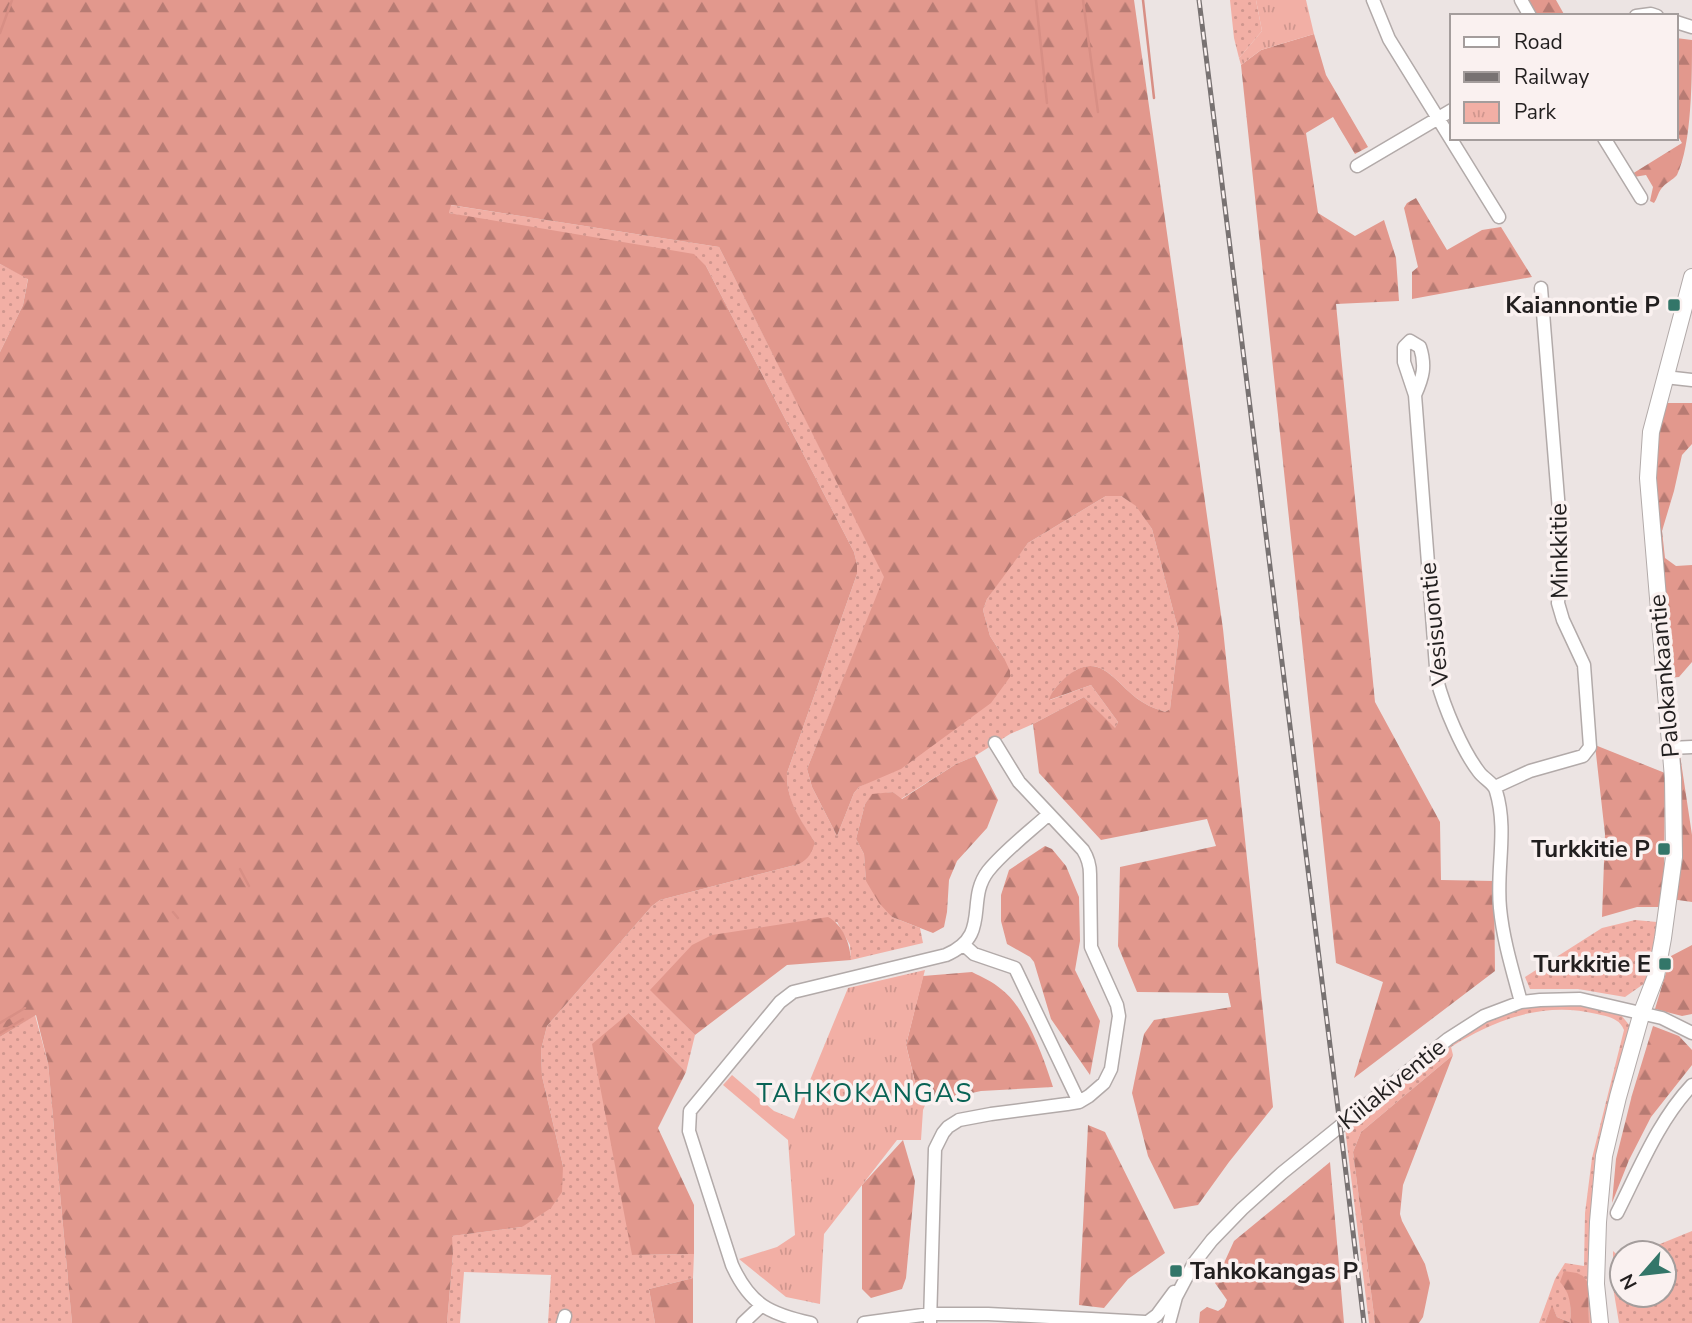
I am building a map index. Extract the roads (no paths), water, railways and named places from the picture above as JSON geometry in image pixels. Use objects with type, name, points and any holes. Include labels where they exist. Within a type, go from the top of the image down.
[{"type":"main road","name":"Palokankaantie","points":[[1600,1323],[1596,1284],[1604,1156],[1642,1012],[1656,976],[1674,857],[1670,748],[1648,478],[1651,432],[1692,276]]},
{"type":"street","points":[[1373,0],[1389,39],[1450,138]]},
{"type":"street","points":[[1357,166],[1450,111]]},
{"type":"street","points":[[1451,140],[1499,217]]},
{"type":"street","points":[[1605,140],[1641,198]]},
{"type":"street","name":"Minkkitie","points":[[1495,787],[1530,771],[1583,756],[1590,747],[1584,665],[1558,603],[1562,548],[1541,288]]},
{"type":"street","points":[[1665,377],[1692,380]]},
{"type":"street","name":"Vesisuontie","points":[[1415,395],[1437,680],[1442,700],[1470,757],[1480,773],[1495,787],[1502,824],[1500,910],[1521,1002]]},
{"type":"street","points":[[930,1319],[935,1149],[943,1133],[959,1120],[1079,1101],[1089,1097],[1098,1090],[1111,1069],[1118,1010],[1091,947],[1090,865],[1083,850],[1019,782],[995,743]]},
{"type":"street","points":[[1670,748],[1692,747]]},
{"type":"street","points":[[811,1323],[788,1318],[761,1306],[740,1284],[689,1131],[690,1111],[780,1002],[793,992],[946,955],[964,945],[972,933],[985,875],[1049,814]]},
{"type":"street","points":[[964,945],[974,954],[1015,968],[1079,1101]]},
{"type":"street","name":"Kiilakiventie","points":[[1149,1322],[1212,1240],[1242,1209],[1448,1039],[1484,1016],[1521,1002],[1580,999],[1662,1018],[1692,1033]]},
{"type":"street","points":[[1617,1213],[1659,1129],[1692,1085]]},
{"type":"street","name":"Kiilakiventie","points":[[1170,1323],[1177,1297],[1189,1272]]},
{"type":"street","points":[[743,1323],[761,1306]]},
{"type":"street","points":[[864,1323],[988,1314],[1149,1322]]},
{"type":"waterway","points":[[0,33],[12,0]]},
{"type":"waterway","points":[[1036,0],[1047,103]]},
{"type":"waterway","points":[[1083,0],[1098,112]]},
{"type":"waterway","points":[[1143,0],[1154,98]]},
{"type":"waterway","points":[[240,869],[249,886]]},
{"type":"waterway","points":[[173,912],[178,918]]},
{"type":"waterway","points":[[0,1023],[25,1008]]},
{"type":"waterway","points":[[0,1033],[23,1019]]},
{"type":"railway","points":[[1199,0],[1364,1323]]},
{"type":"place","name":"Kaiannontie P","points":[[1674,305]]},
{"type":"place","name":"Turkkitie P","points":[[1664,849]]},
{"type":"place","name":"Turkkitie E","points":[[1665,964]]},
{"type":"place","name":"Tahkokangas P","points":[[1176,1271]]},
{"type":"district","name":"TAHKOKANGAS","points":[[865,1093]]}]
